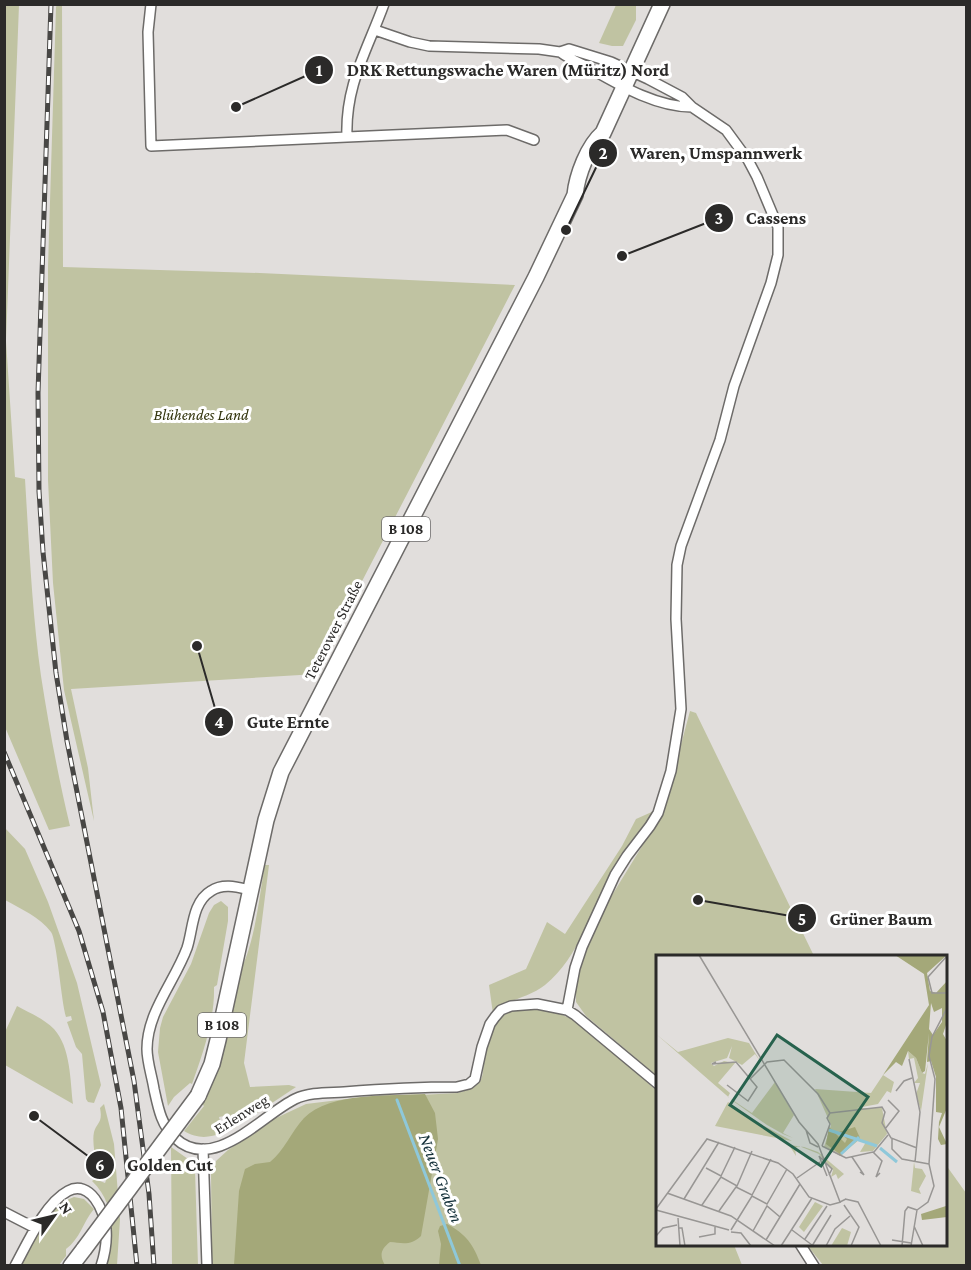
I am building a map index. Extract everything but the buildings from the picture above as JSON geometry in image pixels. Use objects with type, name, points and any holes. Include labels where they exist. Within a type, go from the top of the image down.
[{"type":"main road","name":"B 108","points":[[632,70],[662,4]]},
{"type":"main road","name":"Teterower Straße","points":[[71,1266],[198,1096],[212,1064],[218,1040],[244,889],[273,794],[291,749],[530,289],[575,195],[576,186],[595,140],[603,133],[632,70]]},
{"type":"street","points":[[151,4],[148,32],[151,146],[507,130],[534,140]]},
{"type":"street","points":[[348,137],[348,108],[353,79],[384,4]]},
{"type":"street","points":[[375,30],[429,46],[539,49],[560,52],[569,49],[632,70],[682,97],[692,107],[726,130],[753,168],[775,217],[779,235],[778,255],[771,283],[734,386],[720,440],[681,546],[677,565],[676,619],[681,709],[671,771],[658,813],[615,875],[580,951],[567,1010],[656,1083]]},
{"type":"street","points":[[560,52],[649,97],[678,107],[692,107]]},
{"type":"street","name":"Erlenweg","points":[[244,889],[228,886],[216,888],[209,891],[200,903],[188,946],[155,1013],[147,1041],[158,1110],[165,1124],[177,1139],[189,1147],[203,1149],[232,1141],[283,1105],[304,1095],[394,1088],[457,1087],[469,1084],[475,1079],[490,1024],[501,1010],[519,1005],[537,1005],[567,1010]]},
{"type":"street","points":[[203,1149],[207,1266]]},
{"type":"street","points":[[15,1266],[35,1228],[62,1195],[79,1188],[89,1191],[98,1202],[106,1227],[101,1266]]},
{"type":"street","points":[[4,1212],[35,1228]]},
{"type":"street","points":[[801,1246],[814,1266]]},
{"type":"green space","name":"Blühendes Land","points":[[62,4],[63,267],[260,273],[515,285],[358,589],[317,674],[71,689],[88,768],[94,821],[64,690],[53,583],[48,480],[48,267],[56,7]]},
{"type":"green space","points":[[4,5],[19,5],[6,341],[15,477],[25,479],[33,602],[41,676],[70,826],[49,830],[5,727]]},
{"type":"green space","points":[[616,5],[636,5],[636,20],[623,46],[599,43]]},
{"type":"green space","points":[[690,711],[696,713],[814,955],[656,955],[656,1075],[586,1016],[576,1002],[576,990],[584,948],[598,918],[663,812]]},
{"type":"green space","points":[[654,811],[612,871],[576,947],[557,974],[541,988],[508,1003],[493,1014],[489,985],[526,969],[547,922],[565,934],[622,846],[636,819]]},
{"type":"green space","points":[[5,828],[25,849],[48,902],[77,983],[101,1085],[94,1103],[86,1099],[82,1054],[76,1047],[67,1022],[72,1020],[71,1016],[66,1017],[51,932],[36,918],[5,900]]},
{"type":"green space","points":[[265,865],[269,865],[244,1063],[250,1087],[289,1085],[296,1087],[233,1129],[228,1125],[224,1116],[219,1117],[223,1133],[208,1137],[194,1135],[184,1131],[204,1106],[202,1104],[208,1091],[238,974],[249,950]]},
{"type":"green space","points":[[221,901],[228,907],[228,921],[217,985],[214,987],[213,1011],[207,1036],[192,1084],[190,1083],[174,1097],[168,1106],[158,1052],[160,1028],[163,1017],[191,964],[209,913],[214,905]]},
{"type":"green space","points":[[17,1006],[46,1022],[60,1037],[69,1065],[73,1104],[5,1065],[5,1032]]},
{"type":"green space","points":[[519,1009],[552,1012],[582,1025],[656,1090],[656,1246],[734,1246],[742,1265],[212,1266],[211,1173],[216,1161],[228,1150],[274,1119],[306,1104],[347,1099],[457,1093],[472,1088],[479,1083],[482,1077],[489,1034],[497,1021],[510,1011]]},
{"type":"green space","points":[[425,1094],[435,1113],[438,1139],[421,1236],[410,1243],[390,1242],[382,1252],[385,1265],[234,1265],[239,1191],[245,1169],[255,1164],[270,1162],[304,1118],[329,1104],[361,1097]]},
{"type":"green space","points":[[104,1104],[114,1144],[120,1219],[117,1265],[106,1265],[111,1243],[111,1221],[105,1200],[92,1181],[95,1179],[105,1183],[108,1175],[96,1163],[93,1143],[94,1132],[101,1117],[100,1108]]},
{"type":"green space","points":[[171,1147],[188,1159],[195,1170],[198,1265],[172,1265]]},
{"type":"green space","points":[[947,1166],[966,1193],[966,1265],[823,1265],[808,1246],[947,1246]]},
{"type":"green space","points":[[74,1197],[84,1199],[94,1209],[75,1240],[66,1249],[66,1256],[59,1265],[20,1266],[29,1246],[48,1216]]},
{"type":"green space","points":[[447,1224],[460,1232],[468,1241],[481,1265],[439,1265],[441,1244],[438,1231],[440,1226]]},
{"type":"waterway","name":"Neuer Graben","points":[[397,1100],[460,1266]]},
{"type":"railway","points":[[51,4],[38,393],[39,491],[43,552],[56,673],[67,741],[134,1081],[149,1194],[154,1266]]},
{"type":"railway","points":[[4,752],[79,931],[103,1012],[121,1108],[137,1266]]},
{"type":"place","name":"DRK Rettungswache Waren (Müritz) Nord","points":[[236,107]]},
{"type":"place","name":"Waren, Umspannwerk","points":[[566,230]]},
{"type":"place","name":"Cassens","points":[[622,256]]},
{"type":"place","name":"Gute Ernte","points":[[197,646]]},
{"type":"place","name":"Grüner Baum","points":[[698,900]]},
{"type":"place","name":"Golden Cut","points":[[34,1116]]}]
